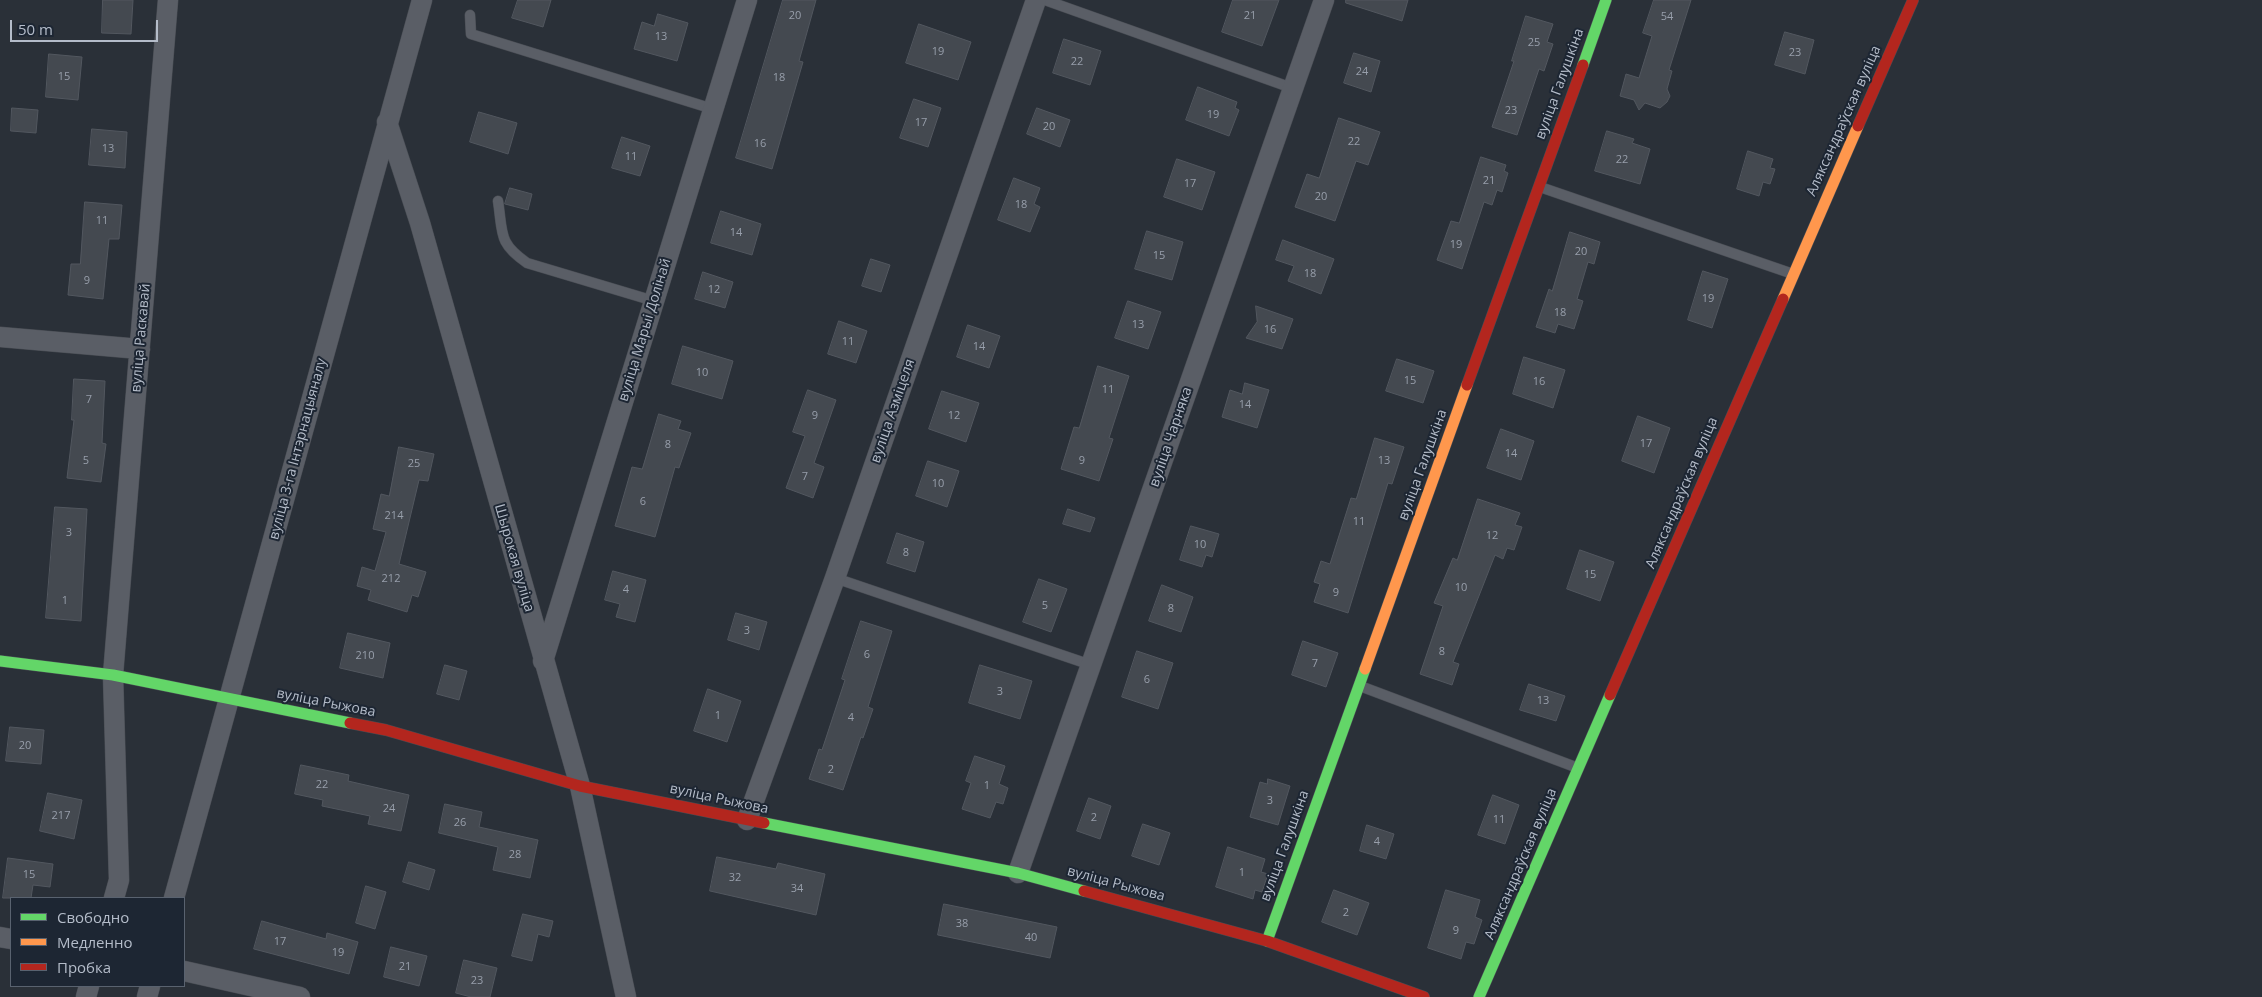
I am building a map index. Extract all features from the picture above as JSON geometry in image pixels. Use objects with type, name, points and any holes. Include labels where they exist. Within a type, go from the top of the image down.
[{"type":"street","name":"вуліца Раскавай","points":[[114,897],[119,880],[113,675],[168,0]]},
{"type":"street","name":"вуліца 3-га Інтэрнацыяналу","points":[[174,897],[422,0]]},
{"type":"street","name":"вуліца Марыі Долінай","points":[[543,661],[747,0]]},
{"type":"street","name":"вуліца Азміцеля","points":[[747,820],[835,578],[1036,0]]},
{"type":"street","name":"вуліца Чарняка","points":[[1018,873],[1324,0]]},
{"type":"street","name":"вуліца Галушкіна","points":[[1267,941],[1606,0]]},
{"type":"street","name":"Аляксандраўская вуліца","points":[[1479,997],[1913,0]]},
{"type":"street","name":"Шырокая вуліца","points":[[387,122],[420,224],[580,786],[626,997]]},
{"type":"street","points":[[0,337],[140,348]]},
{"type":"street","name":"вуліца Рыжова","points":[[0,661],[113,675],[386,730],[580,786],[1018,873],[1267,941],[1424,997]]},
{"type":"street","points":[[185,971],[300,997]]},
{"type":"lane","points":[[1045,0],[1292,88]]},
{"type":"lane","points":[[470,15],[471,34],[713,109]]},
{"type":"lane","points":[[1539,187],[1794,274]]},
{"type":"lane","points":[[498,201],[504,241],[511,252],[527,264],[654,301]]},
{"type":"lane","points":[[835,578],[1091,665]]},
{"type":"lane","points":[[1359,686],[1578,768]]},
{"type":"building","points":[[103,0],[133,0],[131,34],[102,33]]},
{"type":"building","points":[[518,0],[551,0],[543,27],[512,18]]},
{"type":"building","points":[[783,0],[816,0],[799,61],[803,62],[772,169],[736,158]]},
{"type":"building","points":[[1233,0],[1279,0],[1262,46],[1222,32]]},
{"type":"building","points":[[1346,0],[1408,0],[1402,21],[1346,3]]},
{"type":"building","points":[[1654,0],[1691,0],[1669,70],[1672,71],[1667,89],[1670,96],[1667,102],[1660,108],[1645,103],[1639,110],[1634,100],[1620,96],[1626,74],[1639,78],[1652,36],[1643,33]]},
{"type":"building","points":[[658,14],[688,23],[677,61],[634,49],[642,22],[654,26]]},
{"type":"building","points":[[1526,16],[1553,24],[1547,42],[1553,44],[1544,71],[1539,69],[1517,135],[1492,127],[1514,61],[1512,61]]},
{"type":"building","points":[[919,24],[971,42],[958,80],[906,63]]},
{"type":"building","points":[[1785,32],[1814,40],[1805,74],[1775,65]]},
{"type":"building","points":[[1064,39],[1101,51],[1090,85],[1053,73]]},
{"type":"building","points":[[1354,53],[1380,61],[1371,92],[1344,83]]},
{"type":"building","points":[[49,54],[82,57],[78,100],[46,97]]},
{"type":"building","points":[[1198,87],[1237,102],[1235,108],[1239,110],[1229,136],[1186,120]]},
{"type":"building","points":[[914,99],[941,108],[928,147],[900,138]]},
{"type":"building","points":[[12,108],[38,110],[36,133],[11,131]]},
{"type":"building","points":[[1037,108],[1070,120],[1060,147],[1027,134]]},
{"type":"building","points":[[479,112],[517,123],[508,154],[470,142]]},
{"type":"building","points":[[1339,118],[1380,132],[1368,165],[1356,161],[1335,221],[1295,207],[1307,174],[1319,178]]},
{"type":"building","points":[[92,129],[127,132],[125,168],[89,165]]},
{"type":"building","points":[[1607,131],[1634,139],[1632,143],[1650,149],[1640,184],[1595,171]]},
{"type":"building","points":[[622,137],[650,146],[640,176],[612,168]]},
{"type":"building","points":[[1748,151],[1773,159],[1770,168],[1775,169],[1770,184],[1763,182],[1759,196],[1737,189]]},
{"type":"building","points":[[1481,157],[1506,165],[1504,171],[1508,173],[1502,192],[1497,190],[1492,205],[1484,202],[1462,269],[1437,260],[1451,221],[1459,223]]},
{"type":"building","points":[[1177,159],[1215,172],[1202,210],[1164,197]]},
{"type":"building","points":[[1014,178],[1040,188],[1034,204],[1040,207],[1030,232],[998,220]]},
{"type":"building","points":[[510,188],[532,194],[528,210],[505,204]]},
{"type":"building","points":[[85,202],[122,205],[119,239],[109,239],[103,299],[68,295],[71,264],[80,264]]},
{"type":"building","points":[[721,211],[761,224],[752,255],[711,243]]},
{"type":"building","points":[[1147,231],[1183,242],[1172,280],[1135,269]]},
{"type":"building","points":[[1570,232],[1600,242],[1594,264],[1588,262],[1577,299],[1583,301],[1574,329],[1558,324],[1555,333],[1536,327],[1549,289],[1552,291]]},
{"type":"building","points":[[1283,240],[1334,259],[1321,294],[1288,281],[1294,266],[1276,260]]},
{"type":"building","points":[[871,259],[890,265],[881,292],[862,286]]},
{"type":"building","points":[[1703,271],[1728,279],[1712,328],[1688,320]]},
{"type":"building","points":[[703,272],[733,282],[725,308],[695,299]]},
{"type":"building","points":[[1128,301],[1161,312],[1148,349],[1115,338]]},
{"type":"building","points":[[1256,306],[1293,319],[1282,349],[1246,338],[1257,322]]},
{"type":"building","points":[[839,321],[867,331],[856,363],[828,354]]},
{"type":"building","points":[[968,325],[1000,336],[989,368],[957,357]]},
{"type":"building","points":[[683,346],[733,361],[722,399],[672,384]]},
{"type":"building","points":[[1524,357],[1565,370],[1553,408],[1513,394]]},
{"type":"building","points":[[1397,359],[1434,371],[1423,403],[1386,391]]},
{"type":"building","points":[[1098,366],[1129,376],[1109,438],[1113,439],[1099,481],[1061,469],[1074,427],[1079,428]]},
{"type":"building","points":[[74,379],[105,381],[102,443],[106,444],[101,482],[67,478],[74,420],[72,420]]},
{"type":"building","points":[[1245,383],[1269,390],[1257,428],[1222,417],[1230,390],[1242,394]]},
{"type":"building","points":[[808,390],[836,400],[814,463],[824,467],[813,498],[786,488],[805,436],[793,432]]},
{"type":"building","points":[[942,391],[979,403],[966,442],[929,429]]},
{"type":"building","points":[[659,414],[681,421],[678,429],[691,433],[679,468],[675,467],[655,537],[615,526],[632,467],[642,469]]},
{"type":"building","points":[[1638,416],[1670,428],[1654,473],[1622,461]]},
{"type":"building","points":[[1501,429],[1534,441],[1521,480],[1487,468]]},
{"type":"building","points":[[1375,438],[1404,447],[1392,484],[1388,483],[1348,613],[1314,602],[1320,584],[1314,582],[1321,561],[1330,564],[1351,498],[1356,499]]},
{"type":"building","points":[[399,447],[434,454],[428,481],[419,480],[399,564],[426,572],[418,597],[412,595],[407,612],[368,600],[371,590],[357,586],[362,567],[375,571],[386,532],[373,529],[381,494],[389,496]]},
{"type":"building","points":[[928,461],[959,471],[947,507],[916,496]]},
{"type":"building","points":[[1478,499],[1520,513],[1515,525],[1522,527],[1514,550],[1507,548],[1503,559],[1495,555],[1453,662],[1459,664],[1452,685],[1420,674],[1443,606],[1434,603],[1453,558],[1457,560]]},
{"type":"building","points":[[55,507],[87,509],[81,621],[46,618]]},
{"type":"building","points":[[1068,509],[1095,518],[1090,532],[1063,524]]},
{"type":"building","points":[[1191,526],[1219,534],[1212,557],[1206,555],[1202,567],[1180,560]]},
{"type":"building","points":[[897,533],[924,542],[915,572],[887,563]]},
{"type":"building","points":[[1580,550],[1614,562],[1600,601],[1567,589]]},
{"type":"building","points":[[613,571],[646,580],[635,622],[616,617],[620,604],[605,600]]},
{"type":"building","points":[[1039,579],[1067,589],[1051,632],[1023,622]]},
{"type":"building","points":[[1162,585],[1193,597],[1181,632],[1149,621]]},
{"type":"building","points":[[736,613],[767,622],[759,650],[728,640]]},
{"type":"building","points":[[861,621],[892,631],[868,707],[873,709],[863,738],[861,737],[843,790],[809,779],[819,749],[822,750],[845,680],[842,679]]},
{"type":"building","points":[[348,633],[390,643],[383,678],[340,668]]},
{"type":"building","points":[[1303,641],[1338,653],[1326,687],[1292,675]]},
{"type":"building","points":[[1137,651],[1173,663],[1158,709],[1122,697]]},
{"type":"building","points":[[445,665],[467,671],[459,700],[437,694]]},
{"type":"building","points":[[980,665],[1032,681],[1020,719],[969,703]]},
{"type":"building","points":[[1529,684],[1565,696],[1556,721],[1520,710]]},
{"type":"building","points":[[708,689],[741,701],[727,742],[694,731]]},
{"type":"building","points":[[10,727],[44,730],[41,764],[6,761]]},
{"type":"building","points":[[975,756],[1005,766],[999,784],[1008,788],[1003,804],[996,802],[990,818],[962,809],[971,783],[966,781]]},
{"type":"building","points":[[301,765],[349,775],[348,781],[409,795],[401,831],[368,824],[370,816],[322,806],[323,800],[295,794]]},
{"type":"building","points":[[1268,779],[1290,786],[1278,825],[1250,817],[1260,782],[1267,784]]},
{"type":"building","points":[[48,793],[82,800],[74,839],[40,831]]},
{"type":"building","points":[[1493,795],[1519,805],[1505,844],[1478,835]]},
{"type":"building","points":[[1089,798],[1111,806],[1100,839],[1077,831]]},
{"type":"building","points":[[445,804],[482,812],[479,827],[538,840],[530,878],[493,870],[498,847],[439,833]]},
{"type":"building","points":[[1143,824],[1170,833],[1159,865],[1132,856]]},
{"type":"building","points":[[1367,825],[1394,834],[1386,859],[1360,851]]},
{"type":"building","points":[[1228,847],[1265,859],[1261,872],[1268,874],[1262,892],[1255,890],[1253,899],[1216,887]]},
{"type":"building","points":[[717,857],[776,869],[778,863],[825,874],[816,915],[710,891]]},
{"type":"building","points":[[8,858],[53,864],[50,887],[33,885],[31,897],[3,898]]},
{"type":"building","points":[[409,862],[435,870],[429,890],[403,882]]},
{"type":"building","points":[[366,886],[386,892],[375,929],[356,923]]},
{"type":"building","points":[[1334,890],[1369,903],[1357,935],[1322,922]]},
{"type":"building","points":[[1446,890],[1480,900],[1475,917],[1482,920],[1474,944],[1466,942],[1461,959],[1428,948]]},
{"type":"building","points":[[944,904],[1057,927],[1050,958],[938,935]]},
{"type":"building","points":[[523,914],[553,921],[549,937],[538,934],[532,961],[512,956]]},
{"type":"building","points":[[262,921],[326,939],[327,933],[358,942],[349,974],[254,949]]},
{"type":"building","points":[[391,947],[427,956],[419,986],[384,977]]},
{"type":"building","points":[[464,960],[497,968],[490,997],[471,997],[456,993]]},
{"type":"traffic: fast","points":[[1583,65],[1606,0]]},
{"type":"traffic: fast","points":[[0,661],[113,675],[350,723]]},
{"type":"traffic: fast","points":[[1267,941],[1365,669]]},
{"type":"traffic: fast","points":[[1479,997],[1610,695]]},
{"type":"traffic: fast","points":[[764,823],[1018,873],[1084,891]]},
{"type":"traffic: slow","points":[[1783,299],[1858,126]]},
{"type":"traffic: slow","points":[[1365,669],[1467,385]]},
{"type":"traffic: jam","points":[[1858,126],[1913,0]]},
{"type":"traffic: jam","points":[[1467,385],[1583,65]]},
{"type":"traffic: jam","points":[[1610,695],[1783,299]]},
{"type":"traffic: jam","points":[[350,723],[386,730],[580,786],[764,823]]},
{"type":"traffic: jam","points":[[1084,891],[1267,941],[1424,997]]}]
